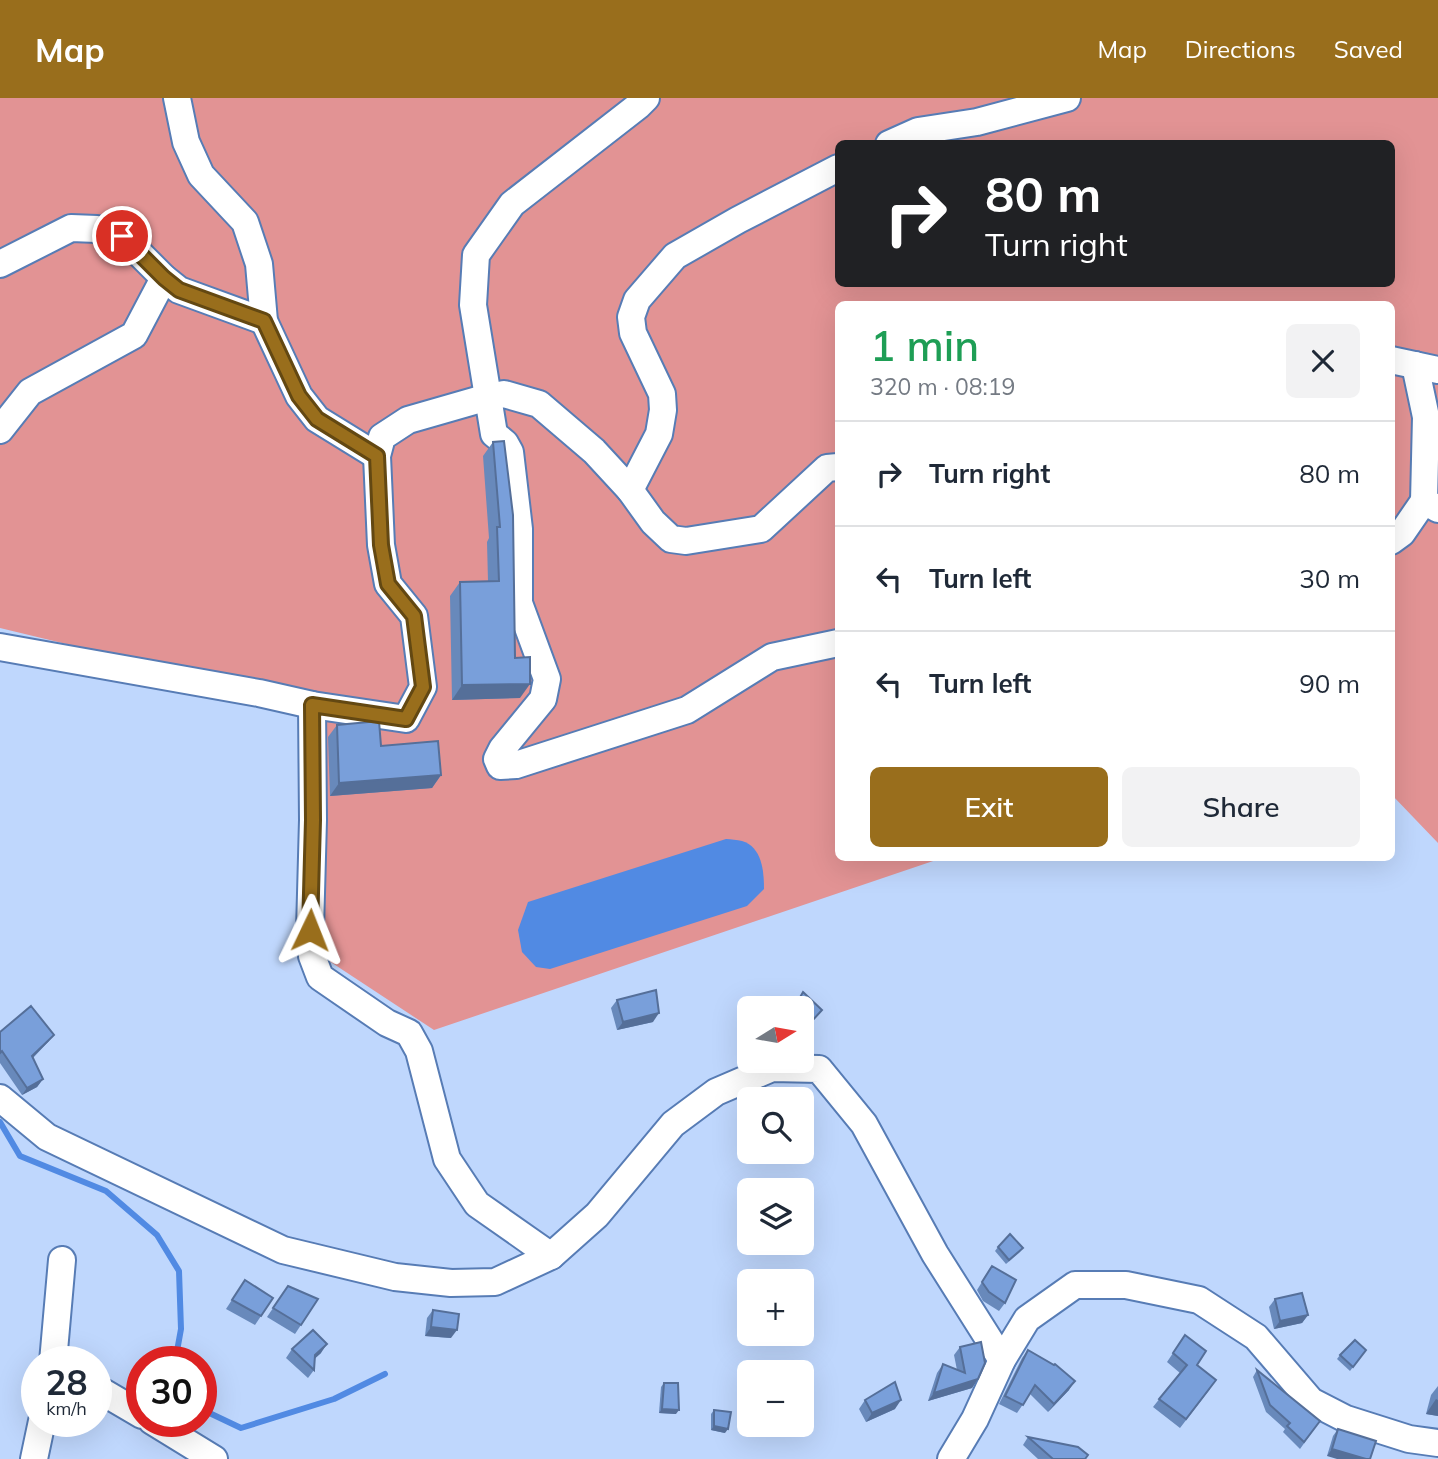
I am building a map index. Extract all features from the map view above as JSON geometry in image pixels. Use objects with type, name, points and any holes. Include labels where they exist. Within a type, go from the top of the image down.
[{"type":"street","points":[[177,98],[186,142],[201,175],[245,222],[259,264],[264,321],[299,396],[317,419],[377,456]]},
{"type":"street","points":[[646,98],[512,204],[476,255],[473,304],[494,433],[510,452],[519,529],[519,603],[547,679],[543,699],[502,749],[497,759],[500,766],[516,765],[687,710],[772,657],[835,644]]},
{"type":"street","points":[[898,140],[918,131],[976,122],[1068,98]]},
{"type":"street","points":[[630,490],[659,434],[663,410],[662,394],[633,333],[631,317],[636,300],[675,256],[835,170]]},
{"type":"street","points":[[0,264],[71,228],[97,229],[122,236],[179,290],[264,321]]},
{"type":"street","points":[[0,430],[30,392],[134,335],[164,278]]},
{"type":"street","points":[[1395,538],[1431,505],[1426,416],[1415,365]]},
{"type":"street","points":[[0,647],[260,693],[312,718],[406,719],[423,687],[414,616],[388,584],[381,545],[377,456],[382,438],[408,420],[504,394],[539,404],[594,451],[630,490],[653,522],[671,539],[686,541],[761,530],[827,468],[835,467]]},
{"type":"street","points":[[312,718],[310,930],[312,956],[320,976],[387,1023],[409,1034],[419,1052],[447,1159],[477,1204],[551,1256]]},
{"type":"street","points":[[0,1098],[47,1137],[284,1250],[395,1277],[451,1283],[495,1282],[551,1256],[597,1215],[673,1124],[716,1092],[772,1068],[819,1069],[864,1124],[935,1254],[1002,1360]]},
{"type":"street","points":[[54,1346],[62,1260]]},
{"type":"street","points":[[951,1459],[975,1419],[1002,1360],[1027,1319],[1075,1285],[1126,1285],[1199,1300],[1256,1337],[1311,1401],[1346,1419],[1409,1439],[1438,1443]]},
{"type":"street","points":[[34,1459],[38,1437]]},
{"type":"street","points":[[174,1437],[200,1456]]},
{"type":"shaded area","points":[[0,98],[1438,98],[1438,843],[1395,798],[1395,301],[835,301],[835,861],[933,861],[434,1030],[320,955],[315,704],[0,628]]},
{"type":"water","points":[[726,839],[749,844],[760,860],[764,889],[747,906],[550,969],[536,967],[522,952],[518,930],[528,902]]},
{"type":"building","points":[[504,441],[513,515],[515,658],[530,657],[530,684],[462,685],[460,582],[499,581],[497,527],[500,527],[493,442]]},
{"type":"building","points":[[379,721],[381,746],[438,741],[441,775],[339,783],[337,725]]},
{"type":"building","points":[[656,990],[659,1013],[623,1022],[617,1000]]},
{"type":"building","points":[[814,1002],[822,1010],[814,1019]]},
{"type":"building","points":[[31,1006],[54,1035],[32,1056],[43,1079],[27,1088],[2,1051],[0,1053],[0,1032]]},
{"type":"building","points":[[1010,1234],[1023,1248],[1009,1260],[998,1247]]},
{"type":"building","points":[[992,1266],[1016,1280],[1005,1303],[989,1292],[982,1282]]},
{"type":"building","points":[[245,1280],[273,1298],[261,1316],[232,1300]]},
{"type":"building","points":[[288,1286],[318,1299],[301,1325],[273,1308]]},
{"type":"building","points":[[1302,1293],[1308,1315],[1280,1321],[1275,1299]]},
{"type":"building","points":[[433,1310],[459,1314],[457,1330],[431,1327]]},
{"type":"building","points":[[313,1330],[327,1344],[315,1355],[314,1370],[292,1349]]},
{"type":"building","points":[[1185,1335],[1206,1351],[1197,1365],[1216,1380],[1186,1419],[1159,1399],[1187,1365],[1173,1353]]},
{"type":"building","points":[[1355,1340],[1366,1350],[1353,1367],[1340,1355]]},
{"type":"building","points":[[981,1342],[985,1363],[978,1379],[934,1393],[943,1364],[965,1373],[960,1347]]},
{"type":"building","points":[[1028,1350],[1055,1364],[1075,1381],[1054,1404],[1035,1385],[1023,1405],[1005,1396]]},
{"type":"building","points":[[1257,1370],[1320,1421],[1304,1442],[1287,1426],[1290,1423],[1270,1405]]},
{"type":"building","points":[[895,1382],[901,1400],[872,1413],[865,1400]]},
{"type":"building","points":[[664,1383],[678,1383],[679,1410],[662,1409]]},
{"type":"building","points":[[714,1410],[731,1412],[728,1429],[714,1426]]},
{"type":"building","points":[[1338,1429],[1376,1441],[1370,1459],[1332,1449]]},
{"type":"building","points":[[1028,1437],[1078,1447],[1088,1455],[1085,1459],[1053,1459]]},
{"type":"waterway","points":[[0,1122],[20,1156],[106,1191],[157,1235],[179,1271],[181,1329],[178,1346]]},
{"type":"waterway","points":[[217,1417],[241,1428],[334,1399],[385,1374]]},
{"type":"route","points":[[122,236],[179,290],[264,321],[299,396],[317,419],[377,456],[381,545],[388,584],[414,616],[423,687],[406,719],[312,705],[310,930]]}]
